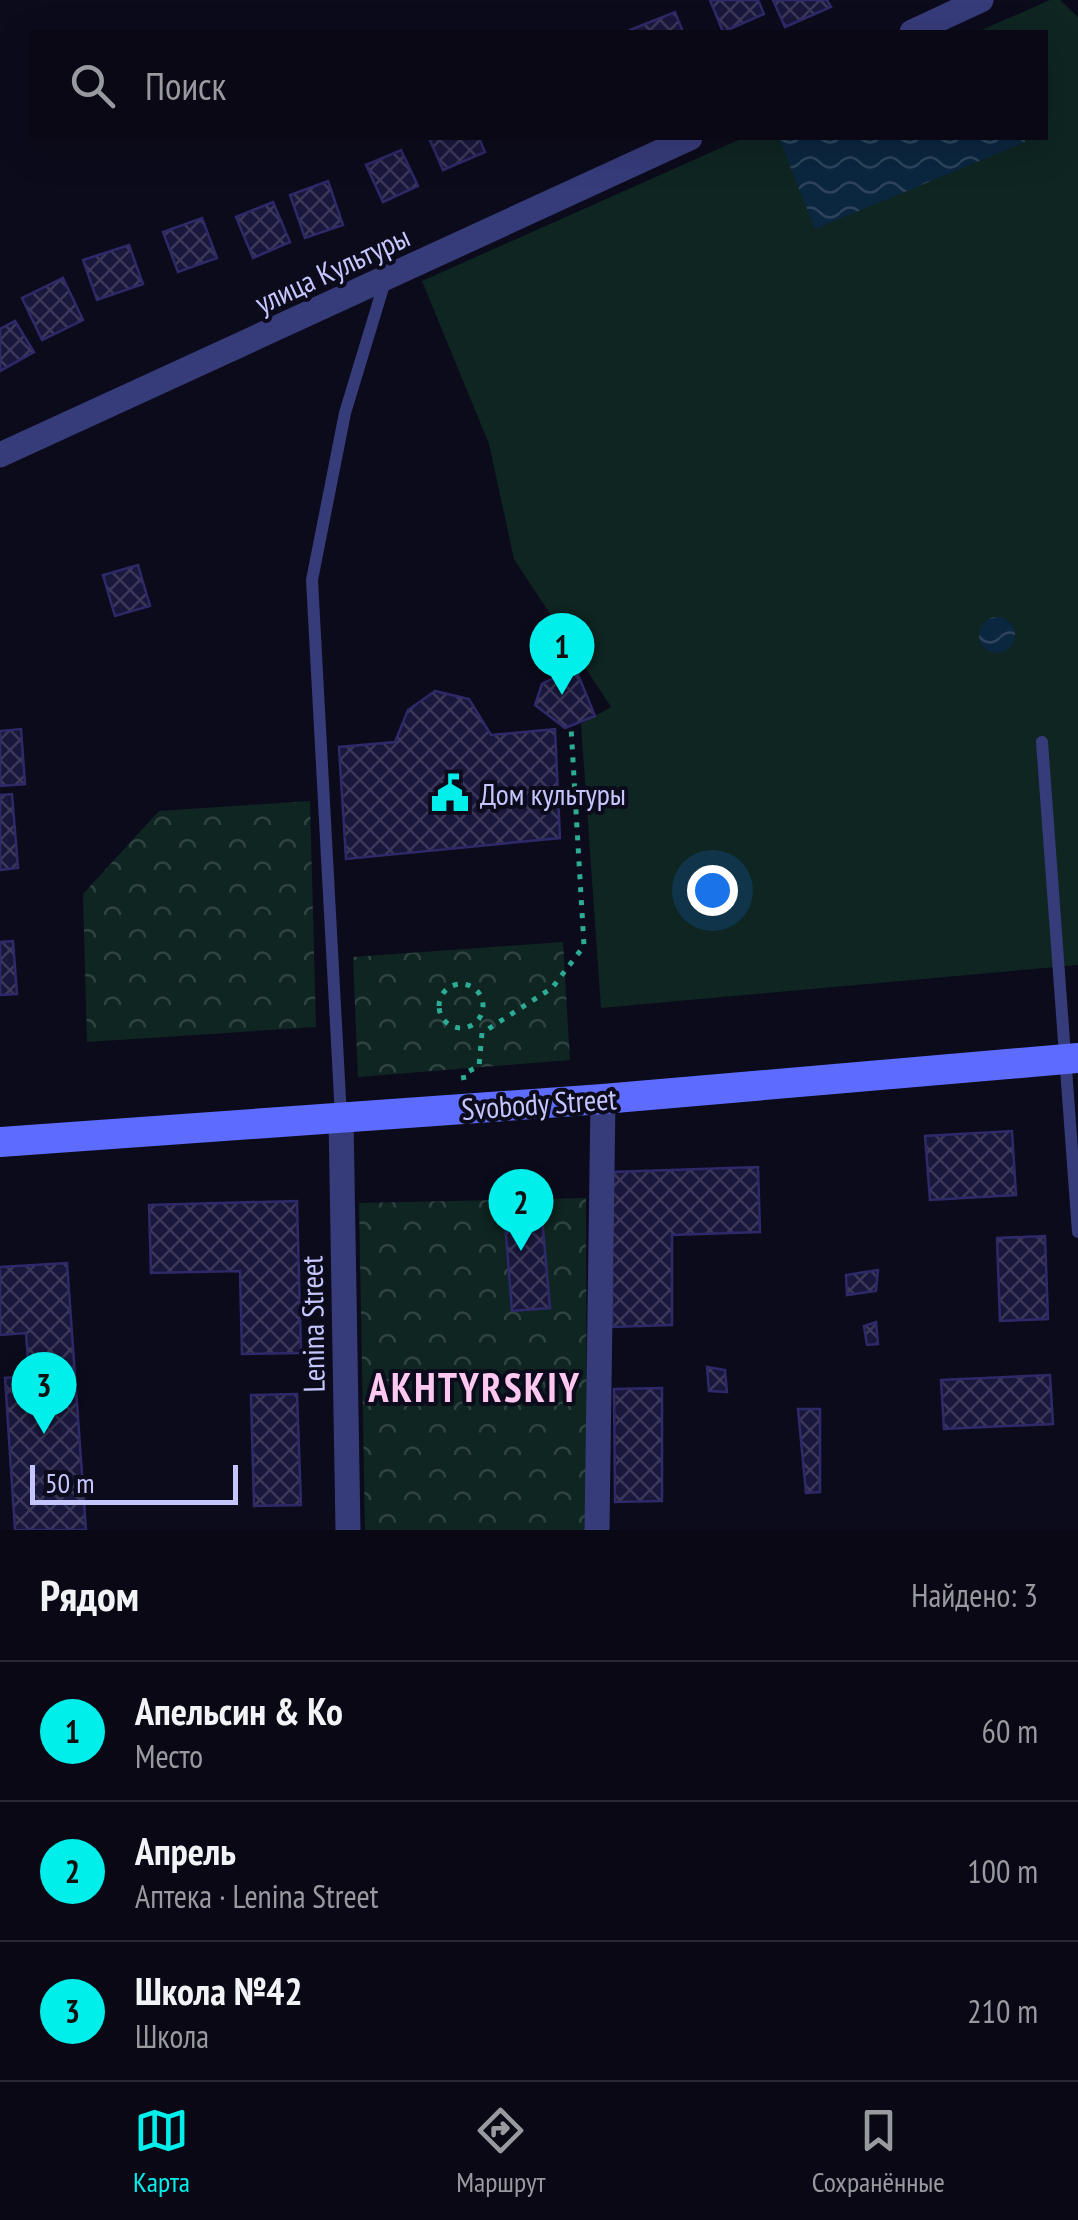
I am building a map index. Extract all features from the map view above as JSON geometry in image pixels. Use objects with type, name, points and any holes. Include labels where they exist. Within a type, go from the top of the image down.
[{"type":"street","points":[[916,30],[981,0]]},
{"type":"street","name":"улица Культуры","points":[[0,455],[686,140]]},
{"type":"street","name":"Svobody Street","points":[[0,1142],[603,1099],[1073,1058]]},
{"type":"street","points":[[597,1530],[603,1099]]},
{"type":"street","name":"Lenina Street","points":[[340,1117],[348,1530]]},
{"type":"lane","points":[[340,1117],[312,580],[345,413],[385,281]]},
{"type":"lane","points":[[1042,742],[1073,1058],[1078,1232]]},
{"type":"path","points":[[466,1109],[463,1074],[478,1066],[482,1032],[552,988],[584,946],[570,727]]},
{"type":"path","points":[[451,986],[470,986],[481,998],[480,1016],[468,1026],[451,1025],[439,1010],[440,998],[451,986]]},
{"type":"green space","points":[[1050,0],[1060,0],[1078,17],[1078,965],[601,1008],[581,724],[611,707],[514,559],[489,444],[422,281],[739,140],[1048,140],[1048,30],[982,30]]},
{"type":"green space","points":[[310,801],[316,1027],[87,1042],[83,894],[159,811]]},
{"type":"green space","points":[[563,942],[570,1060],[358,1077],[353,957]]},
{"type":"green space","points":[[586,1198],[587,1530],[365,1530],[359,1203]]},
{"type":"water","points":[[780,140],[1024,140],[1025,142],[815,229]]},
{"type":"water","points":[[997,617],[1009,623],[1015,635],[1009,647],[997,653],[985,647],[979,635],[985,623]]},
{"type":"building","points":[[710,0],[758,0],[764,14],[722,30]]},
{"type":"building","points":[[773,0],[827,0],[831,7],[785,27]]},
{"type":"building","points":[[675,12],[682,30],[630,30]]},
{"type":"building","points":[[430,140],[480,140],[485,152],[443,170]]},
{"type":"building","points":[[401,150],[418,186],[383,202],[366,165]]},
{"type":"building","points":[[328,181],[343,225],[305,238],[290,195]]},
{"type":"building","points":[[273,202],[290,242],[253,258],[236,217]]},
{"type":"building","points":[[202,218],[217,258],[178,272],[163,232]]},
{"type":"building","points":[[129,245],[143,284],[97,300],[83,260]]},
{"type":"building","points":[[63,278],[83,320],[42,340],[22,298]]},
{"type":"building","points":[[15,321],[34,352],[0,371],[0,329]]},
{"type":"building","points":[[138,565],[150,606],[115,616],[103,575]]},
{"type":"building","points":[[575,667],[595,716],[565,728],[535,705],[542,684]]},
{"type":"building","name":"Дом культуры","points":[[435,691],[469,699],[491,735],[555,729],[560,838],[346,859],[339,747],[395,742],[408,710]]},
{"type":"building","points":[[21,729],[25,784],[0,786],[0,731]]},
{"type":"building","points":[[12,794],[18,868],[0,870],[0,795]]},
{"type":"building","points":[[13,941],[17,994],[0,995],[0,942]]},
{"type":"building","points":[[1012,1131],[1016,1195],[930,1200],[925,1136]]},
{"type":"building","points":[[758,1167],[760,1232],[672,1235],[672,1325],[612,1327],[612,1172]]},
{"type":"building","points":[[297,1201],[301,1353],[242,1354],[240,1271],[151,1273],[149,1205]]},
{"type":"building","points":[[541,1206],[550,1308],[512,1311],[504,1210]]},
{"type":"building","points":[[1045,1236],[1048,1319],[1000,1321],[997,1238]]},
{"type":"building","points":[[67,1263],[86,1530],[15,1530],[5,1378],[29,1376],[26,1333],[0,1335],[0,1267]]},
{"type":"building","points":[[878,1270],[876,1291],[847,1295],[846,1275]]},
{"type":"building","points":[[876,1322],[878,1344],[867,1345],[864,1326]]},
{"type":"building","points":[[707,1367],[725,1370],[727,1392],[709,1391]]},
{"type":"building","points":[[1050,1375],[1053,1424],[944,1429],[941,1380]]},
{"type":"building","points":[[662,1388],[662,1501],[615,1502],[614,1389]]},
{"type":"building","points":[[297,1394],[301,1505],[254,1506],[251,1395]]},
{"type":"building","points":[[798,1409],[820,1409],[820,1492],[806,1493]]},
{"type":"place","name":"Апельсин & Ко","points":[[562,695]]},
{"type":"place","name":"Дом культуры","points":[[450,793]]},
{"type":"place","name":"Апрель","points":[[521,1251]]},
{"type":"place","name":"Школа №42","points":[[44,1434]]},
{"type":"district","name":"AKHTYRSKIY","points":[[475,1387]]}]
